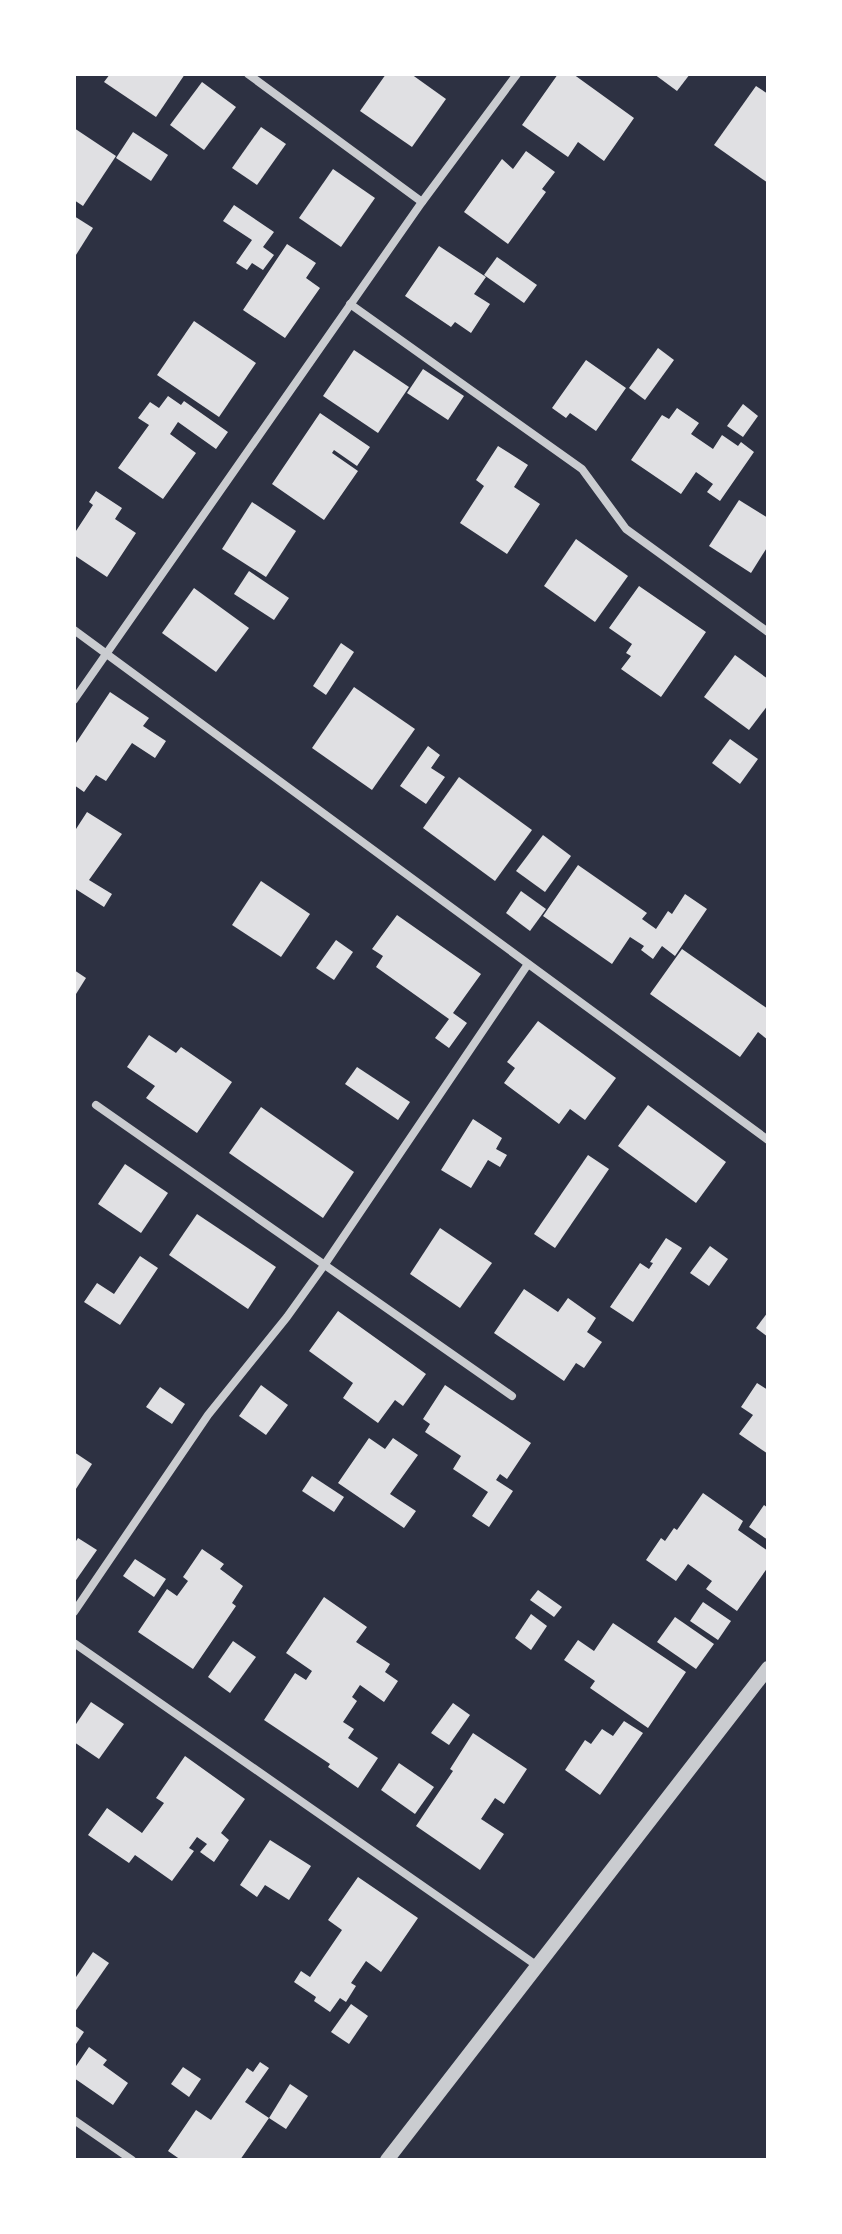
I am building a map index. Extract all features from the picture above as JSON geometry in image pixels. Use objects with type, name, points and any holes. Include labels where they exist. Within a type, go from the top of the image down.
[{"type":"street","points":[[248,74],[422,202]]},
{"type":"street","points":[[74,700],[422,202],[517,74]]},
{"type":"street","points":[[350,304],[582,469],[626,529],[768,632]]},
{"type":"street","points":[[74,630],[768,1140]]},
{"type":"street","points":[[74,1612],[208,1415],[287,1317],[325,1264],[528,964]]},
{"type":"street","points":[[96,1105],[512,1396]]},
{"type":"street","points":[[74,1643],[536,1965]]},
{"type":"street","points":[[387,2160],[768,1668]]},
{"type":"street","points":[[74,2120],[132,2160]]},
{"type":"building","points":[[110,74],[185,74],[156,117],[104,82]]},
{"type":"building","points":[[386,74],[411,74],[446,99],[412,147],[360,111]]},
{"type":"building","points":[[558,74],[573,74],[634,118],[604,161],[578,142],[568,157],[522,125]]},
{"type":"building","points":[[654,74],[690,74],[677,91]]},
{"type":"building","points":[[202,82],[236,107],[204,150],[170,125]]},
{"type":"building","points":[[756,86],[768,94],[768,183],[714,145]]},
{"type":"building","points":[[261,127],[286,144],[257,185],[232,168]]},
{"type":"building","points":[[74,128],[116,156],[83,206],[74,200]]},
{"type":"building","points":[[133,132],[168,155],[151,181],[116,158]]},
{"type":"building","points":[[526,151],[555,172],[542,189],[546,192],[508,244],[464,212],[502,159],[513,169]]},
{"type":"building","points":[[333,169],[375,198],[341,247],[299,218]]},
{"type":"building","points":[[234,205],[274,232],[263,247],[274,255],[263,270],[252,263],[247,270],[236,263],[252,240],[223,221]]},
{"type":"building","points":[[74,216],[93,228],[74,258]]},
{"type":"building","points":[[287,244],[316,263],[306,278],[320,288],[285,338],[243,310]]},
{"type":"building","points":[[439,246],[486,277],[474,294],[490,304],[471,333],[455,322],[451,327],[405,296]]},
{"type":"building","points":[[497,257],[537,285],[524,303],[484,275]]},
{"type":"building","points":[[194,321],[256,363],[219,417],[157,375]]},
{"type":"building","points":[[658,348],[674,360],[645,400],[629,388]]},
{"type":"building","points":[[354,350],[409,387],[378,433],[323,396]]},
{"type":"building","points":[[586,360],[626,388],[596,431],[570,413],[566,418],[552,408]]},
{"type":"building","points":[[423,369],[464,396],[448,420],[407,393]]},
{"type":"building","points":[[168,396],[181,405],[184,401],[228,432],[216,449],[178,422],[170,434],[196,453],[163,499],[118,468],[149,425],[138,418],[150,402],[159,408]]},
{"type":"building","points":[[743,404],[758,416],[743,437],[727,426]]},
{"type":"building","points":[[677,408],[699,423],[691,434],[713,449],[722,435],[738,446],[741,442],[754,452],[720,501],[707,492],[713,484],[696,472],[681,494],[631,460],[662,415],[669,419]]},
{"type":"building","points":[[320,413],[370,447],[357,466],[334,450],[332,453],[358,471],[324,520],[272,484]]},
{"type":"building","points":[[498,446],[528,465],[514,487],[540,504],[507,554],[460,523],[484,486],[476,480]]},
{"type":"building","points":[[96,491],[122,508],[115,519],[136,533],[107,577],[74,555],[74,534],[93,505],[89,502]]},
{"type":"building","points":[[739,500],[768,518],[768,546],[751,573],[709,546]]},
{"type":"building","points":[[252,502],[296,531],[266,577],[222,549]]},
{"type":"building","points":[[576,539],[628,576],[595,622],[544,586]]},
{"type":"building","points":[[249,571],[289,598],[274,620],[234,594]]},
{"type":"building","points":[[639,586],[706,632],[661,697],[621,669],[631,656],[626,653],[632,644],[609,628]]},
{"type":"building","points":[[194,588],[249,628],[216,672],[162,633]]},
{"type":"building","points":[[341,643],[354,652],[326,695],[313,686]]},
{"type":"building","points":[[735,655],[768,679],[768,705],[749,730],[704,697]]},
{"type":"building","points":[[354,687],[415,729],[372,790],[312,748]]},
{"type":"building","points":[[110,692],[149,718],[143,726],[166,741],[155,758],[132,743],[106,781],[96,775],[84,792],[74,785],[74,746]]},
{"type":"building","points":[[730,739],[758,759],[740,784],[712,763]]},
{"type":"building","points":[[428,746],[440,755],[431,768],[445,777],[426,804],[400,786]]},
{"type":"building","points":[[459,777],[532,830],[495,881],[423,828]]},
{"type":"building","points":[[87,812],[122,834],[89,880],[112,894],[104,907],[74,888],[74,828]]},
{"type":"building","points":[[543,835],[571,856],[545,892],[516,871]]},
{"type":"building","points":[[578,865],[647,913],[642,919],[656,929],[668,911],[672,914],[685,894],[707,909],[675,956],[662,946],[653,959],[641,950],[644,946],[630,937],[612,964],[543,916]]},
{"type":"building","points":[[261,881],[310,914],[281,957],[232,925]]},
{"type":"building","points":[[521,891],[546,909],[530,931],[506,913]]},
{"type":"building","points":[[397,915],[481,974],[453,1013],[467,1023],[449,1048],[435,1038],[449,1019],[376,967],[383,956],[372,949]]},
{"type":"building","points":[[336,940],[353,952],[334,980],[316,968]]},
{"type":"building","points":[[682,949],[768,1009],[768,1040],[758,1032],[740,1057],[650,994]]},
{"type":"building","points":[[74,970],[86,978],[76,994],[74,992]]},
{"type":"building","points":[[538,1021],[616,1078],[585,1120],[570,1109],[559,1124],[504,1083],[515,1068],[507,1062]]},
{"type":"building","points":[[149,1035],[176,1053],[181,1047],[232,1082],[197,1133],[146,1098],[155,1086],[127,1067]]},
{"type":"building","points":[[357,1067],[410,1102],[398,1120],[345,1084]]},
{"type":"building","points":[[648,1105],[726,1162],[696,1203],[618,1146]]},
{"type":"building","points":[[261,1107],[354,1172],[323,1218],[229,1153]]},
{"type":"building","points":[[473,1119],[502,1138],[496,1149],[507,1155],[500,1167],[488,1160],[471,1188],[441,1170]]},
{"type":"building","points":[[588,1155],[609,1169],[555,1248],[534,1234]]},
{"type":"building","points":[[125,1164],[168,1193],[141,1233],[98,1204]]},
{"type":"building","points":[[197,1214],[276,1267],[248,1309],[169,1255]]},
{"type":"building","points":[[440,1228],[492,1263],[460,1308],[410,1274]]},
{"type":"building","points":[[666,1238],[682,1248],[633,1322],[610,1307],[640,1263],[649,1269],[653,1263],[650,1262]]},
{"type":"building","points":[[710,1246],[728,1259],[709,1286],[690,1273]]},
{"type":"building","points":[[140,1256],[158,1268],[120,1325],[84,1302],[97,1283],[114,1294]]},
{"type":"building","points":[[524,1289],[558,1312],[568,1298],[596,1318],[587,1332],[602,1342],[584,1368],[576,1363],[564,1381],[494,1333]]},
{"type":"building","points":[[338,1311],[426,1374],[403,1406],[395,1400],[378,1423],[343,1398],[353,1383],[309,1351]]},
{"type":"building","points":[[768,1312],[768,1337],[756,1328]]},
{"type":"building","points":[[757,1383],[768,1390],[768,1454],[739,1434],[753,1415],[741,1407]]},
{"type":"building","points":[[261,1385],[288,1405],[266,1435],[239,1416]]},
{"type":"building","points":[[445,1385],[531,1443],[507,1479],[500,1474],[496,1480],[513,1491],[489,1527],[472,1516],[488,1492],[453,1469],[461,1456],[425,1432],[430,1424],[423,1419]]},
{"type":"building","points":[[160,1387],[185,1404],[172,1424],[146,1407]]},
{"type":"building","points":[[369,1438],[385,1449],[393,1438],[418,1455],[390,1494],[416,1511],[404,1528],[338,1483]]},
{"type":"building","points":[[74,1452],[92,1464],[74,1492]]},
{"type":"building","points":[[312,1476],[344,1497],[334,1512],[302,1491]]},
{"type":"building","points":[[703,1493],[743,1521],[738,1530],[768,1551],[768,1567],[737,1611],[706,1589],[712,1581],[688,1564],[676,1581],[646,1560],[661,1538],[665,1541],[674,1528],[677,1530]]},
{"type":"building","points":[[764,1505],[768,1508],[768,1540],[749,1527]]},
{"type":"building","points":[[78,1538],[97,1550],[74,1583],[74,1544]]},
{"type":"building","points":[[202,1549],[224,1564],[220,1569],[243,1586],[232,1603],[236,1606],[193,1669],[138,1632],[167,1589],[177,1596],[188,1581],[183,1577]]},
{"type":"building","points":[[135,1559],[166,1579],[154,1597],[123,1576]]},
{"type":"building","points":[[538,1590],[562,1607],[554,1617],[530,1600]]},
{"type":"building","points":[[324,1597],[367,1627],[356,1642],[390,1664],[385,1672],[398,1681],[384,1702],[360,1685],[352,1697],[357,1701],[343,1722],[354,1729],[348,1738],[378,1758],[358,1788],[328,1767],[330,1764],[264,1720],[295,1673],[306,1680],[312,1671],[286,1653]]},
{"type":"building","points":[[703,1602],[731,1621],[718,1640],[690,1621]]},
{"type":"building","points":[[531,1614],[547,1626],[531,1650],[515,1638]]},
{"type":"building","points":[[675,1617],[714,1644],[696,1669],[657,1642]]},
{"type":"building","points":[[613,1623],[686,1672],[648,1728],[590,1688],[595,1681],[564,1660],[578,1640],[594,1651]]},
{"type":"building","points":[[233,1641],[256,1657],[230,1693],[208,1677]]},
{"type":"building","points":[[91,1702],[124,1724],[99,1759],[74,1742],[74,1727]]},
{"type":"building","points":[[453,1703],[470,1715],[449,1745],[431,1733]]},
{"type":"building","points":[[624,1721],[643,1733],[600,1795],[565,1770],[585,1740],[591,1744],[602,1729],[613,1736]]},
{"type":"building","points":[[473,1733],[527,1769],[504,1804],[495,1798],[481,1819],[504,1834],[480,1870],[416,1826],[453,1771],[450,1769]]},
{"type":"building","points":[[185,1756],[245,1799],[221,1833],[229,1840],[214,1862],[200,1852],[207,1844],[197,1837],[189,1848],[194,1851],[172,1881],[135,1855],[129,1863],[88,1835],[107,1808],[142,1833],[164,1803],[156,1798]]},
{"type":"building","points":[[399,1763],[434,1787],[415,1814],[381,1790]]},
{"type":"building","points":[[270,1840],[311,1866],[289,1900],[265,1885],[257,1897],[240,1885]]},
{"type":"building","points":[[358,1877],[418,1918],[381,1972],[366,1961],[351,1983],[356,1986],[346,2002],[340,1998],[330,2012],[314,2001],[316,1997],[294,1982],[301,1971],[310,1977],[342,1930],[328,1920]]},
{"type":"building","points":[[93,1952],[109,1963],[74,2013],[74,1980]]},
{"type":"building","points":[[351,2004],[368,2016],[349,2044],[331,2032]]},
{"type":"building","points":[[74,2025],[84,2032],[74,2047]]},
{"type":"building","points":[[89,2047],[107,2060],[103,2065],[128,2083],[113,2105],[74,2078],[74,2069]]},
{"type":"building","points":[[260,2062],[269,2068],[245,2102],[269,2118],[240,2160],[181,2160],[168,2151],[196,2110],[211,2120],[247,2068],[253,2072]]},
{"type":"building","points":[[183,2067],[201,2079],[189,2097],[171,2084]]},
{"type":"building","points":[[290,2084],[308,2096],[286,2129],[269,2118]]}]
